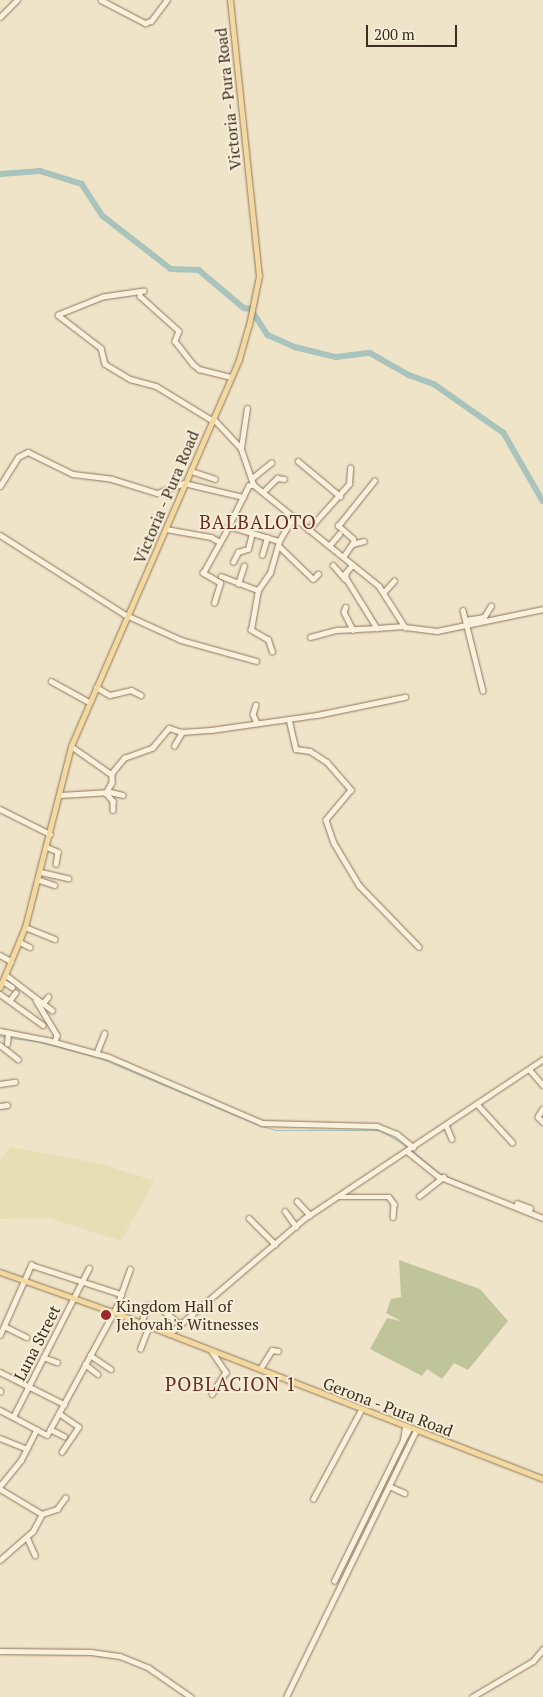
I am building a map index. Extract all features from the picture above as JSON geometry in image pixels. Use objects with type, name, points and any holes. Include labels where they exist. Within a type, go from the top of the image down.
[{"type":"main road","name":"Victoria - Pura Road","points":[[0,987],[20,942],[39,880],[71,746],[213,419],[251,318],[258,268],[230,0]]},
{"type":"main road","name":"Gerona - Pura Road","points":[[0,1272],[22,1282],[113,1312],[407,1428],[543,1479]]},
{"type":"street","points":[[0,16],[17,0]]},
{"type":"street","points":[[101,0],[145,22],[151,21],[167,0]]},
{"type":"street","points":[[214,603],[220,583],[203,573],[243,497],[252,485],[252,478],[241,448],[213,419],[156,386],[130,379],[105,364],[100,348],[58,315],[103,297],[142,291],[140,296],[179,331],[175,341],[193,364],[199,369],[230,377]]},
{"type":"street","points":[[241,448],[246,408]]},
{"type":"street","points":[[0,486],[17,458],[27,452],[73,474],[112,479],[157,493],[186,483],[243,497]]},
{"type":"street","points":[[298,461],[340,496]]},
{"type":"street","points":[[252,478],[271,464]]},
{"type":"street","points":[[308,530],[340,496],[350,481],[350,468]]},
{"type":"street","points":[[191,471],[215,479]]},
{"type":"street","points":[[263,492],[277,478],[284,479]]},
{"type":"street","points":[[354,544],[354,539],[338,526],[374,481]]},
{"type":"street","points":[[252,485],[384,592],[404,626]]},
{"type":"street","points":[[272,652],[268,640],[251,630],[258,590],[270,573],[279,544],[293,518]]},
{"type":"street","points":[[229,526],[267,538],[279,544],[313,579],[320,576],[318,574]]},
{"type":"street","points":[[166,529],[211,537],[220,542]]},
{"type":"street","points":[[233,562],[238,552],[248,549],[252,533]]},
{"type":"street","points":[[329,546],[339,534]]},
{"type":"street","points":[[0,535],[127,616],[181,640],[256,661]]},
{"type":"street","points":[[262,555],[267,538]]},
{"type":"street","points":[[343,557],[354,544],[364,541]]},
{"type":"street","points":[[333,565],[351,585]]},
{"type":"street","points":[[352,565],[345,575],[377,628]]},
{"type":"street","points":[[238,584],[244,566]]},
{"type":"street","points":[[221,576],[258,590]]},
{"type":"street","points":[[384,592],[394,581]]},
{"type":"street","points":[[465,620],[484,617],[490,606]]},
{"type":"street","points":[[346,608],[344,612],[353,630]]},
{"type":"street","points":[[310,637],[337,630],[404,626],[427,632],[467,626],[509,614],[543,609]]},
{"type":"street","points":[[463,610],[483,691]]},
{"type":"street","points":[[52,681],[89,702]]},
{"type":"street","points":[[96,687],[110,695],[131,690],[141,694]]},
{"type":"street","points":[[113,810],[107,792],[112,774],[124,758],[152,748],[169,728],[182,732],[289,719],[405,697]]},
{"type":"street","points":[[256,705],[253,714],[257,723]]},
{"type":"street","points":[[289,719],[296,749],[310,752],[327,762],[351,790],[326,820],[334,843],[359,885],[419,947]]},
{"type":"street","points":[[174,746],[182,732]]},
{"type":"street","points":[[71,746],[112,774]]},
{"type":"street","points":[[60,795],[107,792],[122,795]]},
{"type":"street","points":[[0,809],[50,834]]},
{"type":"street","points":[[47,847],[58,852],[56,864]]},
{"type":"street","points":[[41,872],[68,878]]},
{"type":"street","points":[[39,880],[54,885]]},
{"type":"street","points":[[25,927],[55,939]]},
{"type":"street","points":[[20,942],[30,947]]},
{"type":"street","points":[[0,955],[11,961]]},
{"type":"street","points":[[6,975],[52,1010]]},
{"type":"street","points":[[3,981],[12,987]]},
{"type":"street","points":[[10,1000],[15,993]]},
{"type":"street","points":[[0,994],[43,1025]]},
{"type":"street","points":[[33,996],[57,1035],[55,1042]]},
{"type":"street","points":[[43,1003],[48,996]]},
{"type":"street","points":[[0,1032],[55,1042],[96,1054],[262,1123],[377,1126],[397,1134],[413,1148]]},
{"type":"street","points":[[7,1044],[8,1034]]},
{"type":"street","points":[[96,1054],[104,1034]]},
{"type":"street","points":[[0,1046],[18,1059]]},
{"type":"street","points":[[169,1334],[310,1215],[413,1148],[543,1059]]},
{"type":"street","points":[[529,1069],[543,1085]]},
{"type":"street","points":[[0,1084],[15,1082]]},
{"type":"street","points":[[477,1104],[512,1142]]},
{"type":"street","points":[[0,1106],[8,1105]]},
{"type":"street","points":[[543,1109],[538,1117],[543,1122]]},
{"type":"street","points":[[446,1125],[452,1139]]},
{"type":"street","points":[[407,1151],[443,1177],[530,1211]]},
{"type":"street","points":[[419,1196],[443,1177]]},
{"type":"street","points":[[336,1197],[389,1197],[394,1204],[393,1217]]},
{"type":"street","points":[[297,1201],[310,1215]]},
{"type":"street","points":[[517,1203],[543,1218]]},
{"type":"street","points":[[285,1211],[296,1226]]},
{"type":"street","points":[[249,1218],[275,1244]]},
{"type":"street","points":[[0,1334],[22,1282],[32,1264],[121,1294]]},
{"type":"street","name":"Luna Street","points":[[13,1417],[89,1268]]},
{"type":"street","points":[[0,1410],[47,1435],[113,1312],[130,1269]]},
{"type":"street","points":[[141,1323],[148,1305]]},
{"type":"street","points":[[164,1311],[180,1324]]},
{"type":"street","points":[[4,1326],[28,1337]]},
{"type":"street","points":[[140,1349],[149,1326]]},
{"type":"street","points":[[211,1350],[226,1372],[212,1394]]},
{"type":"street","points":[[260,1369],[272,1350],[278,1351]]},
{"type":"street","points":[[90,1355],[111,1369]]},
{"type":"street","points":[[44,1357],[57,1362]]},
{"type":"street","points":[[85,1364],[98,1374]]},
{"type":"street","points":[[0,1372],[64,1404]]},
{"type":"street","points":[[313,1499],[361,1410]]},
{"type":"street","points":[[59,1413],[79,1426],[62,1452]]},
{"type":"street","points":[[334,1581],[403,1440],[407,1428]]},
{"type":"street","points":[[50,1429],[64,1436]]},
{"type":"street","points":[[36,1430],[27,1449],[0,1488],[42,1514]]},
{"type":"street","points":[[286,1697],[416,1431]]},
{"type":"street","points":[[0,1438],[27,1449]]},
{"type":"street","points":[[389,1486],[405,1493]]},
{"type":"street","points":[[0,1560],[27,1537],[37,1526],[42,1514],[57,1509],[65,1498]]},
{"type":"street","points":[[27,1537],[35,1556]]},
{"type":"street","points":[[472,1697],[533,1661],[543,1649]]},
{"type":"street","points":[[0,1651],[90,1652],[120,1656],[149,1668],[191,1697]]},
{"type":"shaded area","points":[[11,1147],[102,1164],[154,1181],[121,1241],[49,1218],[0,1219],[0,1159]]},
{"type":"green space","points":[[399,1260],[480,1289],[508,1321],[468,1370],[454,1363],[442,1379],[427,1369],[422,1376],[370,1349],[387,1318],[401,1321],[386,1313],[391,1299],[401,1297]]},
{"type":"waterway","points":[[0,174],[40,171],[82,184],[103,216],[171,269],[199,270],[244,308],[251,309],[268,335],[295,347],[336,357],[370,353],[409,375],[434,384],[504,433],[543,501]]},
{"type":"waterway","points":[[0,1036],[6,1038]]},
{"type":"waterway","points":[[10,1038],[37,1041],[100,1058],[275,1130],[380,1130],[407,1146]]},
{"type":"waterway","points":[[410,1149],[439,1173],[484,1192]]},
{"type":"place","name":"Kingdom Hall of Jehovah's Witnesses","points":[[106,1315]]},
{"type":"district","name":"BALBALOTO","points":[[258,522]]},
{"type":"district","name":"POBLACION 1","points":[[231,1384]]}]
